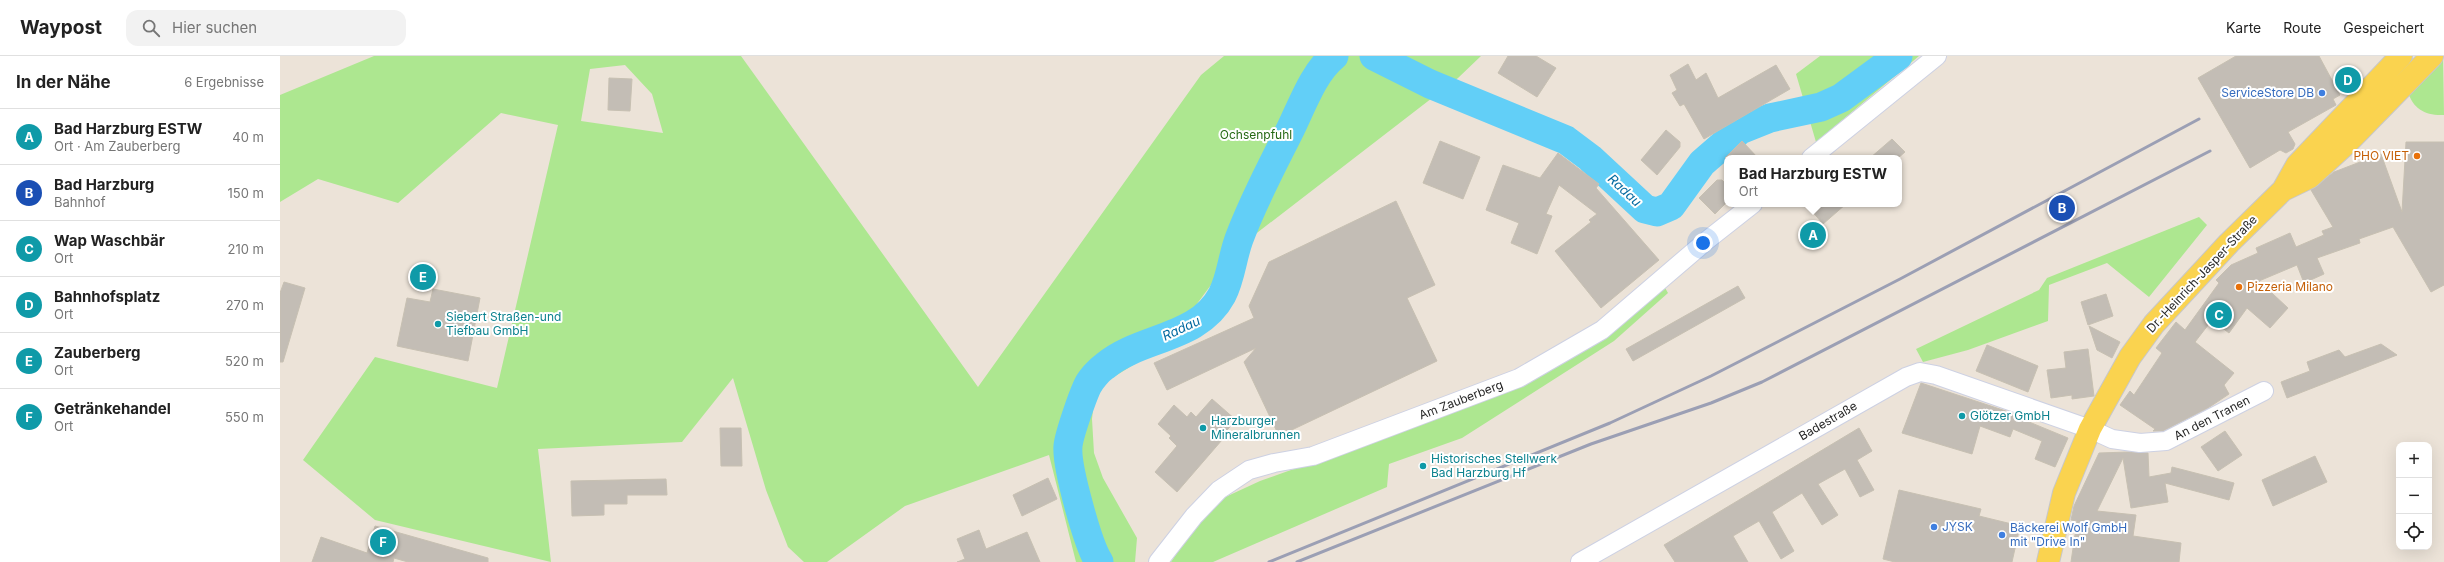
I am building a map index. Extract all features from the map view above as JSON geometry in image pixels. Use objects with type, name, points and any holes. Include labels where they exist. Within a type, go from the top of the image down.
[{"type":"main road","name":"Dr.-Heinrich-Jasper-Straße","points":[[2048,562],[2064,493],[2090,429],[2130,357],[2154,324],[2229,243],[2283,190],[2297,165],[2314,149],[2401,56]]},
{"type":"main road","name":"Dr.-Heinrich-Jasper-Straße","points":[[2283,190],[2310,177],[2385,105],[2432,56]]},
{"type":"street","points":[[1815,155],[1937,56]]},
{"type":"street","points":[[2371,87],[2385,105]]},
{"type":"street","name":"Am Zauberberg","points":[[1158,562],[1194,516],[1219,490],[1249,470],[1274,463],[1313,456],[1519,378],[1602,330],[1706,241],[1749,207]]},
{"type":"street","name":"Badestraße","points":[[1580,562],[1906,377],[1920,372],[1936,375],[2090,429]]},
{"type":"street","name":"An den Tranen","points":[[2090,429],[2112,439],[2140,443],[2166,441],[2264,391]]},
{"type":"green space","name":"Ochsenpfuhl","points":[[374,56],[741,56],[978,387],[1201,75],[1224,56],[1481,56],[1458,78],[1240,246],[1167,344],[1104,383],[1094,401],[1092,419],[1094,453],[1103,478],[1137,538],[1135,562],[1076,562],[1049,455],[905,506],[827,562],[804,562],[788,547],[766,490],[733,378],[682,442],[538,449],[551,562],[375,520],[303,460],[375,357],[497,388],[558,125],[501,113],[398,203],[318,179],[280,202],[280,95]],"holes":[[[625,65],[652,94],[663,133],[581,121],[590,69]]]},
{"type":"green space","points":[[1820,56],[1919,56],[1816,142],[1796,74]]},
{"type":"green space","points":[[2443,56],[2444,115],[2426,113],[2413,103],[2408,92]]},
{"type":"green space","points":[[2199,217],[2207,225],[2149,297],[2107,263],[2049,285],[2048,321],[1968,350],[1923,362],[1916,349],[2039,290],[2047,278]]},
{"type":"green space","points":[[1664,286],[1668,293],[1614,341],[1462,438],[1389,464],[1387,487],[1213,562],[1171,562],[1199,520],[1219,500],[1260,481],[1425,422]]},
{"type":"building","points":[[1508,56],[1536,56],[1556,68],[1537,97],[1498,73]]},
{"type":"building","points":[[2236,56],[2319,56],[2340,95],[2333,99],[2336,105],[2288,132],[2295,144],[2293,149],[2286,153],[2280,150],[2250,168],[2198,78]]},
{"type":"building","points":[[1688,64],[1696,80],[1706,73],[1718,98],[1776,65],[1790,89],[1704,139],[1684,104],[1680,106],[1672,93],[1677,90],[1670,75]]},
{"type":"building","points":[[609,78],[632,79],[630,111],[608,110]]},
{"type":"building","points":[[1666,130],[1680,142],[1680,147],[1657,175],[1641,160]]},
{"type":"building","points":[[1892,139],[1905,152],[1902,155],[1873,155]]},
{"type":"building","points":[[1440,141],[1480,157],[1463,199],[1423,183]]},
{"type":"building","points":[[1742,141],[1755,155],[1728,155]]},
{"type":"building","points":[[2406,142],[2444,142],[2444,285],[2431,292],[2393,227],[2359,239],[2360,243],[2317,258],[2324,274],[2304,283],[2297,265],[2259,281],[2288,308],[2270,328],[2247,308],[2229,333],[2212,320],[2195,342],[2234,373],[2224,385],[2229,394],[2208,408],[2163,431],[2153,431],[2155,429],[2120,405],[2130,391],[2134,395],[2162,353],[2156,348],[2176,322],[2185,330],[2219,283],[2216,280],[2231,265],[2258,253],[2256,248],[2290,233],[2296,247],[2324,235],[2322,231],[2333,227],[2311,190],[2334,172],[2381,154],[2402,212]]},
{"type":"building","points":[[1558,153],[1599,184],[1596,188],[1659,260],[1601,308],[1555,251],[1591,222],[1589,220],[1597,214],[1559,185],[1546,214],[1552,216],[1537,254],[1511,243],[1519,223],[1486,210],[1503,165],[1540,178]]},
{"type":"building","points":[[1717,180],[1722,180],[1724,182],[1724,205],[1715,214],[1699,198]]},
{"type":"building","points":[[1396,201],[1435,285],[1407,298],[1437,361],[1279,436],[1244,362],[1256,348],[1167,390],[1154,363],[1254,318],[1249,306],[1269,262]]},
{"type":"building","points":[[1814,207],[1843,207],[1823,224],[1811,210]]},
{"type":"building","points":[[284,282],[305,288],[283,362],[280,362],[280,293]]},
{"type":"building","points":[[1738,286],[1745,298],[1633,361],[1626,349]]},
{"type":"building","name":"Siebert Straßen-und Tiefbau GmbH","points":[[433,289],[480,298],[468,361],[397,346],[407,298],[430,302]]},
{"type":"building","points":[[2106,294],[2113,316],[2088,325],[2081,302]]},
{"type":"building","points":[[2089,326],[2120,342],[2112,358],[2097,350]]},
{"type":"building","points":[[2381,344],[2397,355],[2287,398],[2281,382],[2310,371],[2307,362],[2339,350],[2345,357]]},
{"type":"building","points":[[1987,345],[2038,366],[2028,392],[1976,371]]},
{"type":"building","points":[[2088,349],[2094,396],[2072,399],[2072,395],[2051,398],[2047,370],[2066,368],[2064,352]]},
{"type":"building","points":[[1921,383],[2018,415],[2017,417],[2068,438],[2055,467],[2035,459],[2042,441],[2013,429],[2010,437],[1980,426],[1972,454],[1902,433]]},
{"type":"building","points":[[1212,399],[1236,420],[1220,438],[1222,440],[1177,492],[1155,472],[1177,446],[1169,438],[1171,436],[1158,424],[1174,405],[1187,417],[1191,412],[1196,417]]},
{"type":"building","points":[[720,428],[741,428],[742,466],[721,466]]},
{"type":"building","points":[[1859,428],[1872,451],[1857,460],[1874,490],[1860,497],[1845,469],[1818,484],[1838,515],[1822,525],[1802,493],[1772,512],[1794,551],[1781,559],[1759,521],[1733,536],[1748,562],[1675,562],[1664,545]]},
{"type":"building","points":[[2225,431],[2242,455],[2218,471],[2201,447]]},
{"type":"building","points":[[2099,453],[2148,453],[2149,477],[2171,473],[2172,467],[2234,483],[2229,500],[2165,483],[2168,502],[2131,508],[2123,458],[2097,511],[2136,515],[2133,536],[2181,543],[2179,562],[2071,562],[2077,521],[2071,520],[2074,506]]},
{"type":"building","points":[[2315,456],[2327,482],[2273,506],[2262,480]]},
{"type":"building","points":[[1048,478],[1057,499],[1022,516],[1013,495]]},
{"type":"building","points":[[666,479],[667,495],[627,495],[627,504],[604,504],[604,515],[572,516],[571,481]]},
{"type":"building","name":"JYSK","points":[[1899,490],[1981,509],[1979,516],[2020,526],[2012,562],[1895,562],[1883,559]]},
{"type":"building","points":[[375,526],[488,558],[488,562],[408,562],[394,558],[393,562],[312,562],[321,537],[367,553]]},
{"type":"building","points":[[979,530],[986,549],[1027,532],[1040,562],[957,562],[965,559],[957,539]]},
{"type":"waterway","name":"Radau","points":[[1099,562],[1094,553],[1084,523],[1074,487],[1068,456],[1068,446],[1071,434],[1087,387],[1092,378],[1100,370],[1119,356],[1184,329],[1199,321],[1212,310],[1225,288],[1239,239],[1250,211],[1309,90],[1320,71],[1334,56]]},
{"type":"waterway","name":"Radau","points":[[1374,56],[1430,84],[1566,140],[1590,158],[1645,209],[1657,212],[1671,206],[1702,163],[1740,130],[1770,118],[1821,107],[1841,98],[1898,56]]},
{"type":"railway","points":[[1269,562],[1610,423],[1711,376],[1900,279],[2199,119]]},
{"type":"railway","points":[[1297,562],[1591,444],[1711,403],[1762,382],[2210,151]]},
{"type":"place","name":"Bahnhofsplatz","points":[[2348,80]]},
{"type":"place","name":"ServiceStore DB","points":[[2322,93]]},
{"type":"place","name":"PHO VIET","points":[[2417,156]]},
{"type":"place","name":"Bad Harzburg","points":[[2062,208]]},
{"type":"place","name":"Bad Harzburg ESTW","points":[[1813,235]]},
{"type":"place","name":"Zauberberg","points":[[423,277]]},
{"type":"place","name":"Pizzeria Milano","points":[[2239,287]]},
{"type":"place","name":"Wap Waschbär","points":[[2219,315]]},
{"type":"place","name":"Siebert Straßen-und Tiefbau GmbH","points":[[438,324]]},
{"type":"place","name":"Glötzer GmbH","points":[[1962,416]]},
{"type":"place","name":"Harzburger Mineralbrunnen","points":[[1203,428]]},
{"type":"place","name":"Historisches Stellwerk Bad Harzburg Hf","points":[[1423,466]]},
{"type":"place","name":"JYSK","points":[[1934,527]]},
{"type":"place","name":"Bäckerei Wolf GmbH mit \"Drive In\"","points":[[2002,535]]},
{"type":"place","name":"Getränkehandel","points":[[383,542]]}]
